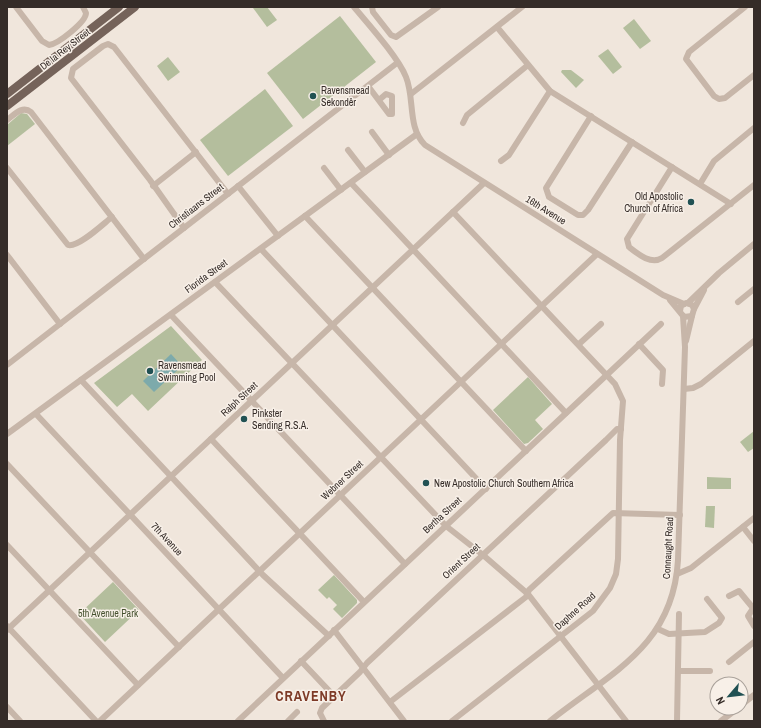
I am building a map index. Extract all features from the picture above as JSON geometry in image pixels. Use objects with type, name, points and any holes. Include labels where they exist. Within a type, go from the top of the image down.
[{"type":"main road","name":"De la Rey Street","points":[[7,94],[119,7]]},
{"type":"main road","name":"De la Rey Street","points":[[7,106],[135,7]]},
{"type":"street","points":[[16,7],[43,42],[49,45],[56,43],[85,20],[86,13],[83,7]]},
{"type":"street","points":[[354,7],[397,63],[406,78],[411,94],[414,123],[417,134]]},
{"type":"street","points":[[372,7],[373,12],[391,35],[396,37],[438,7]]},
{"type":"street","points":[[411,94],[521,7]]},
{"type":"street","points":[[745,7],[689,52],[686,59],[714,96],[719,99],[725,98],[754,75]]},
{"type":"street","points":[[497,27],[550,91],[731,204]]},
{"type":"street","points":[[184,228],[71,78],[73,69],[103,46],[108,44],[114,46],[228,194]]},
{"type":"street","name":"Christiaans Street","points":[[7,365],[397,63]]},
{"type":"street","points":[[463,123],[467,115],[528,65]]},
{"type":"street","points":[[368,86],[379,100]]},
{"type":"street","points":[[501,161],[509,155],[550,91]]},
{"type":"street","points":[[7,120],[19,111],[25,109],[31,112],[144,259]]},
{"type":"street","points":[[591,116],[546,188],[549,197],[578,215],[583,215],[588,210],[632,142]]},
{"type":"street","points":[[700,184],[714,162],[754,128]]},
{"type":"street","points":[[372,132],[389,155]]},
{"type":"street","name":"Florida Street","points":[[8,431],[36,414],[417,134]]},
{"type":"street","name":"16th Avenue","points":[[417,134],[428,147],[597,254],[667,297],[686,303]]},
{"type":"street","points":[[348,150],[365,172]]},
{"type":"street","points":[[153,186],[196,152]]},
{"type":"street","points":[[672,167],[627,238],[629,246],[645,257],[655,261],[662,258],[754,185]]},
{"type":"street","points":[[7,168],[68,245],[71,246],[78,243],[112,217]]},
{"type":"street","points":[[324,168],[341,190]]},
{"type":"street","points":[[351,183],[566,413]]},
{"type":"street","name":"Ralph Street","points":[[8,628],[484,183]]},
{"type":"street","points":[[238,186],[278,236]]},
{"type":"street","name":"Daphne Road","points":[[452,721],[562,637],[598,606],[610,588],[616,574],[618,559],[622,401],[620,392],[579,344],[454,212]]},
{"type":"street","points":[[305,216],[526,451]]},
{"type":"street","points":[[706,285],[694,308],[692,316],[687,318],[681,314],[686,303],[719,272],[754,244]]},
{"type":"street","points":[[261,249],[486,489]]},
{"type":"street","name":"Webner Street","points":[[100,721],[597,254]]},
{"type":"street","points":[[7,255],[60,324]]},
{"type":"street","points":[[215,282],[446,526],[483,555],[528,594],[626,721]]},
{"type":"street","points":[[738,302],[754,289]]},
{"type":"street","name":"16th Avenue","points":[[667,297],[681,314]]},
{"type":"street","points":[[686,303],[692,304],[694,308]]},
{"type":"street","points":[[171,314],[405,564]]},
{"type":"street","name":"Connaught Road","points":[[553,720],[642,649],[658,628],[671,602],[677,574],[680,515],[685,347],[681,314]]},
{"type":"street","name":"Connaught Road","points":[[685,347],[692,316]]},
{"type":"street","points":[[579,344],[601,324]]},
{"type":"street","name":"Bertha Street","points":[[238,721],[661,324]]},
{"type":"street","points":[[684,389],[693,388],[701,384],[754,341]]},
{"type":"street","points":[[640,344],[663,370],[662,384]]},
{"type":"street","points":[[81,380],[260,572],[329,636]]},
{"type":"street","name":"7th Avenue","points":[[36,414],[283,678]]},
{"type":"street","name":"Orient Street","points":[[324,721],[320,714],[322,708],[334,696],[611,434],[617,429],[621,429]]},
{"type":"street","points":[[211,439],[364,602]]},
{"type":"street","points":[[7,464],[179,647]]},
{"type":"street","points":[[390,702],[528,594],[529,590],[613,512],[680,515]]},
{"type":"street","points":[[677,574],[692,568],[754,518]]},
{"type":"street","points":[[743,527],[754,541]]},
{"type":"street","points":[[7,545],[138,685]]},
{"type":"street","points":[[729,596],[739,591],[754,608],[748,616],[754,626]]},
{"type":"street","points":[[658,628],[669,634],[707,632],[721,622],[722,616],[707,599]]},
{"type":"street","points":[[677,721],[679,614]]},
{"type":"street","points":[[8,628],[96,721]]},
{"type":"street","points":[[334,630],[404,721]]},
{"type":"street","points":[[729,662],[754,642]]},
{"type":"street","points":[[301,661],[334,696]]},
{"type":"street","points":[[678,671],[710,672]]},
{"type":"street","points":[[7,707],[20,721]]},
{"type":"street","points":[[288,721],[297,712]]},
{"type":"street","points":[[243,716],[248,721]]},
{"type":"green space","points":[[267,7],[277,20],[267,27],[253,8]]},
{"type":"green space","points":[[340,16],[376,62],[303,119],[267,73]]},
{"type":"green space","points":[[634,19],[651,41],[640,49],[623,28]]},
{"type":"green space","points":[[608,49],[622,67],[613,74],[598,56]]},
{"type":"green space","points":[[168,57],[180,72],[168,81],[157,66]]},
{"type":"green space","points":[[562,70],[571,70],[584,80],[576,88],[561,72]]},
{"type":"green space","points":[[265,89],[293,126],[228,176],[200,140]]},
{"type":"green space","points":[[21,113],[27,114],[35,124],[7,146],[7,125]]},
{"type":"green space","name":"Ravensmead Swimming Pool","points":[[171,326],[202,360],[148,411],[132,394],[117,407],[94,383]]},
{"type":"green space","points":[[528,377],[552,404],[535,420],[543,429],[528,443],[524,444],[493,410]]},
{"type":"green space","points":[[754,431],[754,448],[748,452],[740,442]]},
{"type":"green space","points":[[707,477],[731,478],[731,489],[707,489]]},
{"type":"green space","points":[[706,506],[715,506],[714,528],[705,527]]},
{"type":"green space","points":[[334,575],[357,600],[357,603],[342,618],[333,609],[337,605],[329,597],[327,599],[318,590]]},
{"type":"green space","name":"5th Avenue Park","points":[[113,582],[139,610],[105,642],[79,614]]},
{"type":"water","points":[[171,354],[182,366],[154,392],[143,381]]},
{"type":"place","name":"Ravensmead Sekondêr","points":[[313,96]]},
{"type":"place","name":"Old Apostolic Church of Africa","points":[[691,202]]},
{"type":"place","name":"Ravensmead Swimming Pool","points":[[150,371]]},
{"type":"place","name":"Pinkster Sending R.S.A.","points":[[244,419]]},
{"type":"place","name":"New Apostolic Church Southern Africa","points":[[426,483]]},
{"type":"district","name":"CRAVENBY","points":[[311,696]]}]
